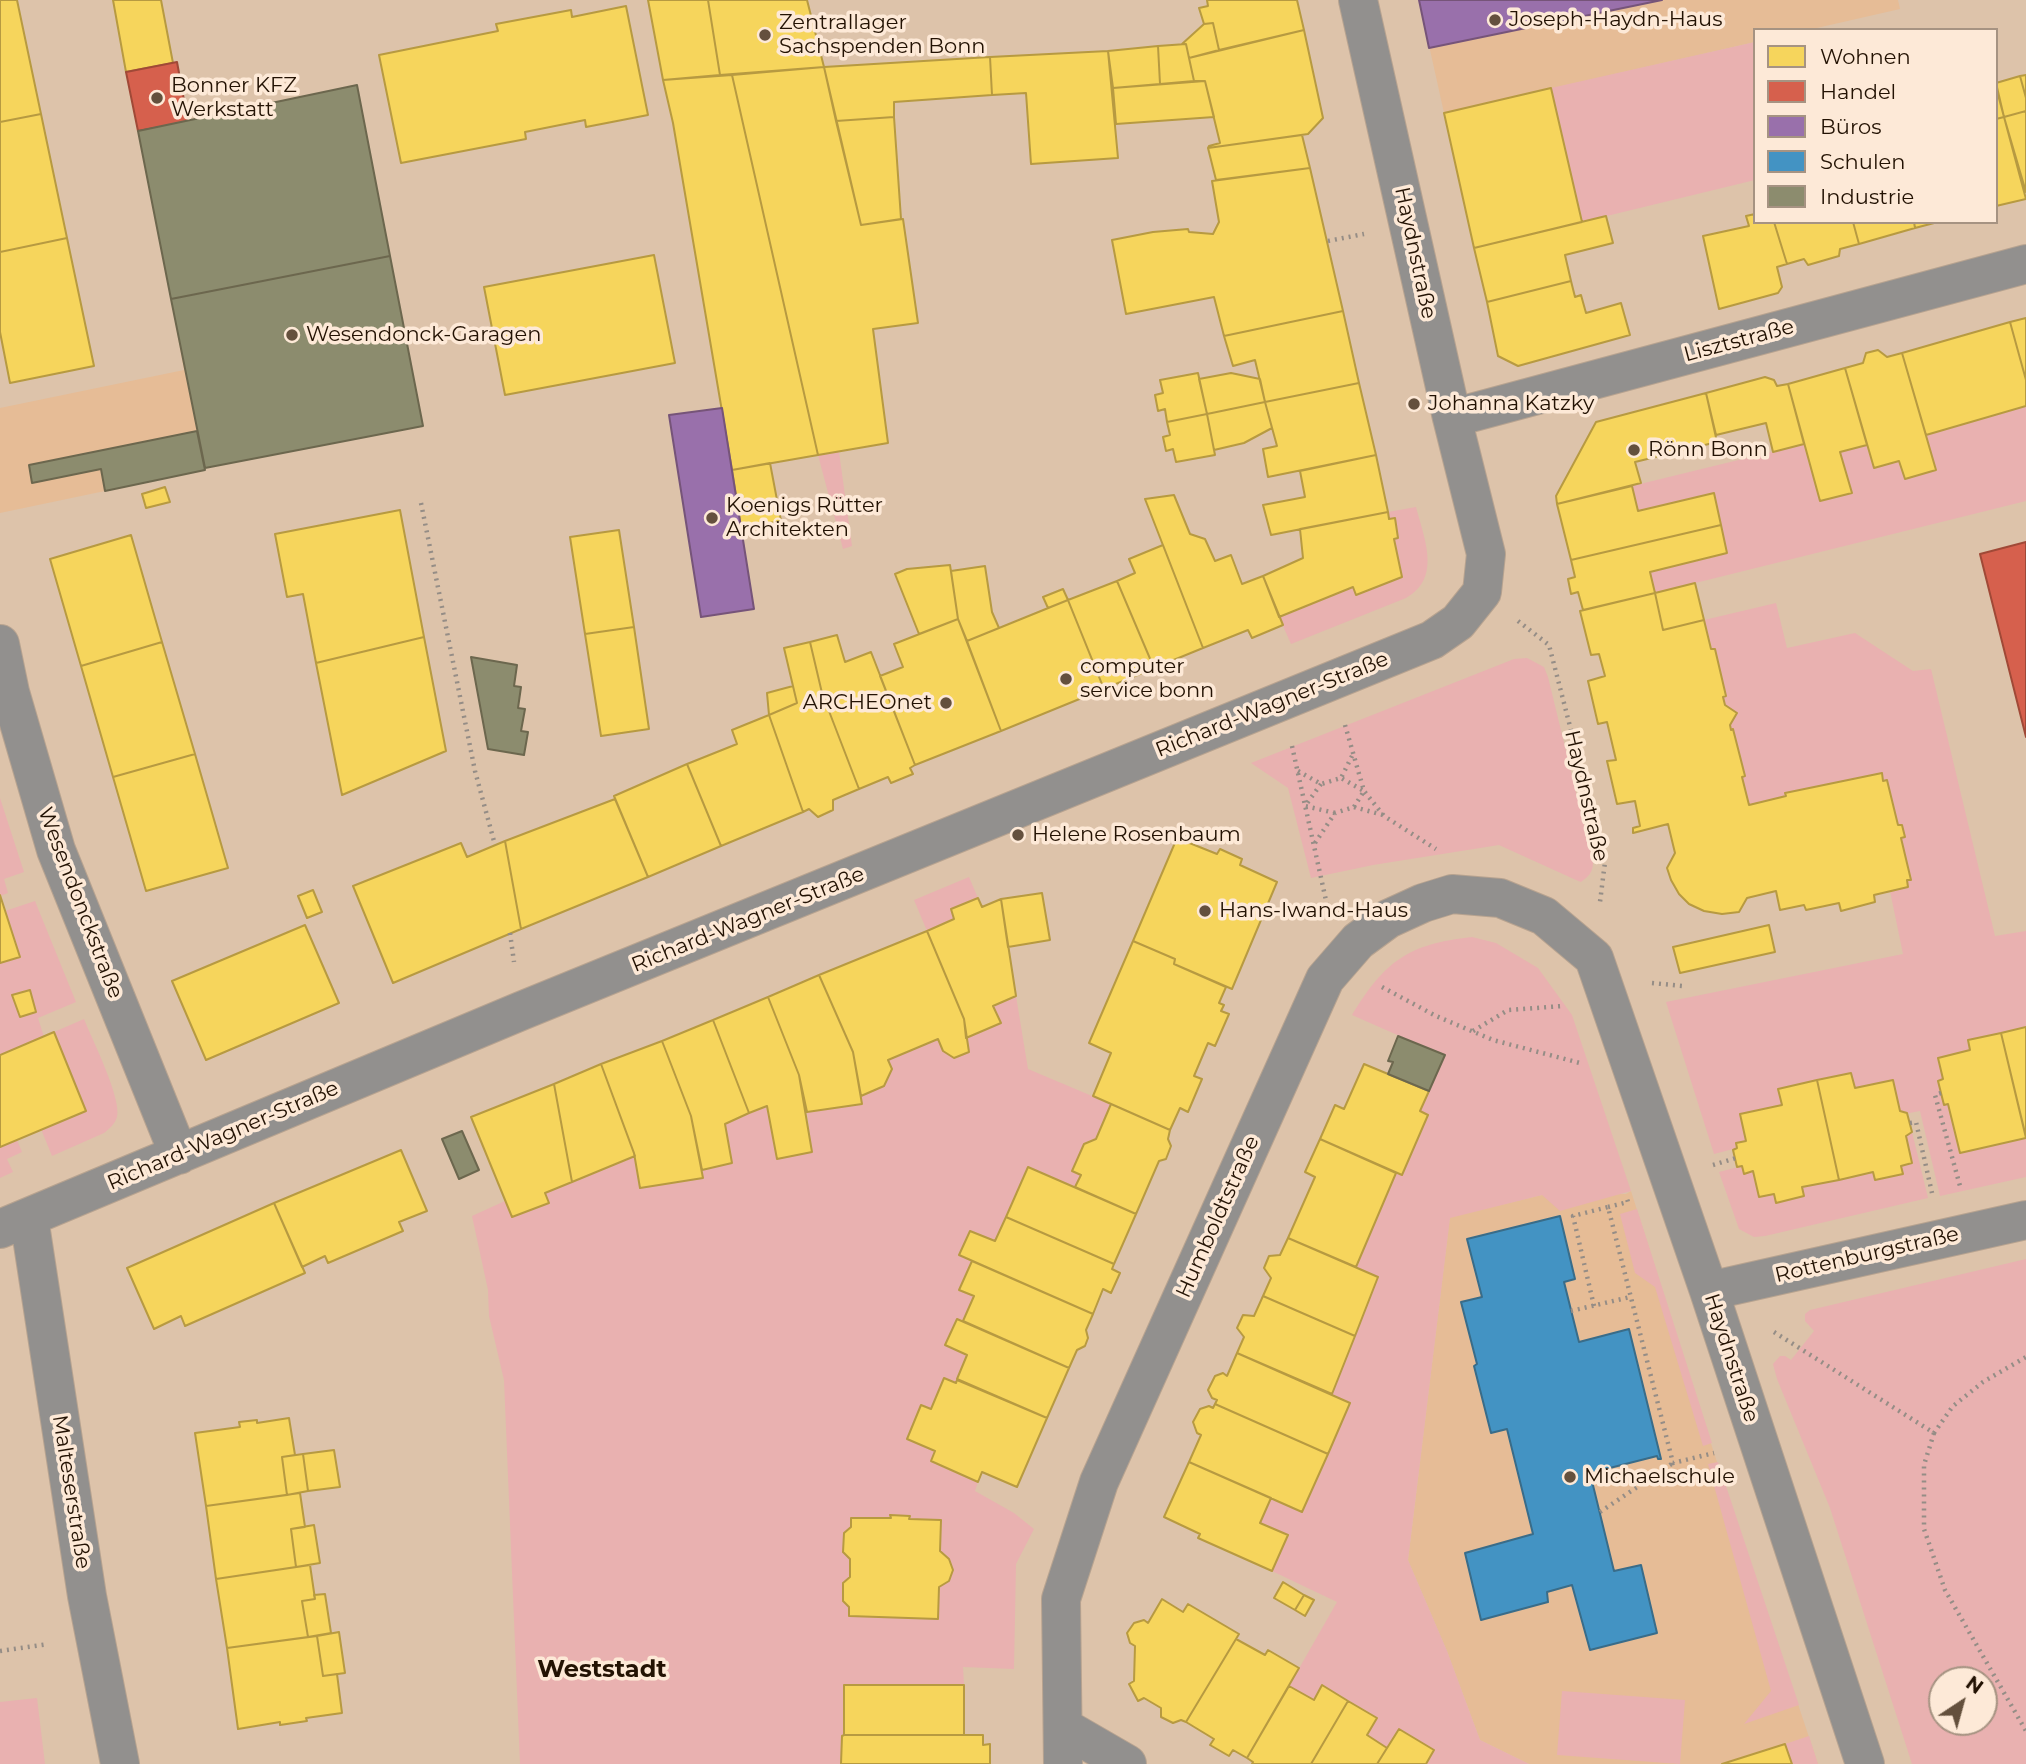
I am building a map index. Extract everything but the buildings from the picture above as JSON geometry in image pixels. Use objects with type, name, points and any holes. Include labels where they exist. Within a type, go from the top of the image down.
[{"type":"street","name":"Haydnstraße","points":[[1358,0],[1452,418],[1486,554],[1482,592]]},
{"type":"street","name":"Lisztstraße","points":[[1452,418],[2026,264]]},
{"type":"street","name":"Richard-Wagner-Straße","points":[[14,1224],[522,1011],[1432,640],[1458,622],[1482,592]]},
{"type":"street","name":"Wesendonckstraße","points":[[0,644],[10,692],[56,850],[179,1155]]},
{"type":"street","name":"Humboldtstraße","points":[[1063,1746],[1061,1599],[1099,1482],[1325,979],[1358,941],[1388,919],[1452,894],[1500,898],[1544,916],[1594,958]]},
{"type":"street","name":"Haydnstraße","points":[[1594,958],[1709,1291],[1865,1764]]},
{"type":"street","name":"Rottenburgstraße","points":[[1709,1291],[2026,1220]]},
{"type":"street","name":"Malteserstraße","points":[[14,1224],[120,1764]]},
{"type":"street","points":[[1063,1746],[1127,1764]]},
{"type":"path","points":[[421,503],[475,771],[495,845]]},
{"type":"path","name":"Haydnstraße","points":[[1482,592],[1549,645],[1605,862],[1594,958]]},
{"type":"path","points":[[1332,680],[1364,791],[1384,816]]},
{"type":"path","points":[[1292,747],[1339,960],[1436,1016],[1472,1032],[1526,1050],[1580,1063],[1584,1076]]},
{"type":"path","points":[[1305,806],[1321,784],[1341,778],[1353,755]]},
{"type":"path","points":[[1297,771],[1321,784]]},
{"type":"path","points":[[1341,778],[1364,791]]},
{"type":"path","points":[[1354,807],[1364,791]]},
{"type":"path","points":[[1305,806],[1335,813],[1354,807],[1384,816],[1441,852]]},
{"type":"path","points":[[1314,844],[1335,813]]},
{"type":"path","points":[[1472,1032],[1508,1010],[1609,1003]]},
{"type":"path","points":[[1941,1093],[1936,1095],[1957,1235]]},
{"type":"path","points":[[1910,1123],[1916,1122],[1957,1235]]},
{"type":"path","points":[[1594,1306],[1573,1216],[1628,1202],[1626,1194]]},
{"type":"path","points":[[1608,1208],[1673,1463]]},
{"type":"path","points":[[1709,1291],[1934,1433]]},
{"type":"path","points":[[1571,1311],[1630,1297]]},
{"type":"path","points":[[2026,1357],[1983,1382],[1953,1406],[1934,1433],[1924,1465],[1924,1530],[1945,1590],[2026,1731]]},
{"type":"path","points":[[1600,1512],[1673,1463],[1706,1456]]},
{"type":"shaded area","points":[[1419,0],[1898,0],[1900,9],[1817,28],[1753,28],[1753,42],[1444,113]]},
{"type":"shaded area","points":[[1753,42],[1753,180],[1582,222],[1551,88]]},
{"type":"shaded area","name":"Wesendonck-Garagen","points":[[390,256],[423,426],[205,468],[0,513],[0,408],[184,370],[171,299]]},
{"type":"shaded area","points":[[2026,406],[2026,501],[1655,593],[1650,572],[1727,553],[1714,493],[1638,511],[1632,486],[1804,444],[1821,501],[1851,493],[1840,452],[1867,445],[1874,467],[1899,461],[1905,479],[1936,470],[1926,435]]},
{"type":"shaded area","points":[[839,452],[852,546],[843,549],[818,455]]},
{"type":"shaded area","points":[[1416,507],[1428,557],[1424,580],[1417,590],[1406,598],[1291,644],[1279,617],[1353,587],[1356,595],[1402,577],[1394,539],[1398,538],[1395,519],[1389,519],[1388,512]]},
{"type":"shaded area","points":[[1776,603],[1787,648],[1855,633],[1913,671],[1931,669],[1995,936],[2026,931],[2026,1027],[1969,1040],[1970,1050],[1938,1058],[1943,1079],[1938,1081],[1944,1104],[1948,1104],[1960,1153],[2026,1138],[2026,1177],[1940,1196],[1920,1111],[1904,1114],[1900,1111],[1892,1080],[1855,1088],[1851,1073],[1779,1089],[1782,1105],[1740,1114],[1746,1141],[1736,1143],[1737,1148],[1714,1154],[1666,1002],[1903,954],[1890,891],[1911,880],[1901,838],[1905,836],[1902,825],[1898,825],[1887,781],[1883,781],[1881,773],[1786,793],[1786,796],[1749,805],[1742,777],[1745,775],[1730,725],[1737,713],[1725,705],[1723,697],[1726,695],[1715,649],[1712,649],[1704,620]]},
{"type":"shaded area","points":[[1527,658],[1544,667],[1548,677],[1593,862],[1588,876],[1581,882],[1499,845],[1311,878],[1288,788],[1251,763],[1514,659]]},
{"type":"shaded area","points":[[0,798],[24,872],[4,879],[8,893],[0,896]]},
{"type":"shaded area","points":[[969,877],[978,898],[951,909],[954,919],[927,931],[914,900]]},
{"type":"shaded area","points":[[35,901],[76,1002],[38,1018],[44,1037],[0,1055],[0,963],[19,957],[5,911]],"holes":[[[29,990],[36,1012],[20,1017],[13,996]]]},
{"type":"shaded area","points":[[1472,937],[1496,943],[1538,968],[1572,1015],[1631,1191],[1560,1211],[1542,1195],[1450,1218],[1408,1560],[1447,1651],[1480,1740],[1529,1764],[1426,1764],[1434,1750],[1399,1729],[1387,1748],[1367,1735],[1377,1717],[1322,1685],[1314,1700],[1289,1686],[1337,1602],[1272,1571],[1288,1535],[1260,1523],[1271,1498],[1302,1512],[1350,1404],[1332,1394],[1377,1277],[1356,1267],[1396,1173],[1403,1175],[1428,1115],[1420,1111],[1445,1056],[1352,1015],[1376,981],[1400,958],[1431,945]]},
{"type":"shaded area","points":[[1016,996],[1028,1069],[1111,1104],[1096,1139],[1084,1144],[1072,1171],[1081,1175],[1075,1187],[1028,1167],[995,1241],[970,1231],[959,1255],[972,1261],[959,1290],[974,1296],[963,1321],[956,1319],[946,1345],[967,1355],[956,1383],[944,1378],[931,1409],[921,1405],[907,1439],[935,1451],[931,1462],[978,1482],[975,1491],[1014,1513],[1034,1529],[1016,1564],[1014,1669],[963,1667],[964,1685],[845,1685],[841,1764],[520,1764],[504,1380],[489,1316],[488,1290],[472,1216],[505,1201],[513,1217],[549,1203],[545,1193],[635,1156],[640,1188],[703,1178],[702,1170],[725,1124],[767,1106],[812,1152],[807,1112],[862,1104],[861,1096],[884,1086],[892,1069],[888,1060],[938,1039],[943,1051],[954,1058],[969,1052],[966,1038],[1001,1023],[993,1006]],"holes":[[[909,1516],[909,1519],[940,1520],[940,1551],[949,1559],[952,1569],[949,1579],[939,1587],[938,1619],[849,1616],[849,1607],[843,1601],[843,1583],[850,1577],[850,1559],[843,1552],[844,1533],[851,1527],[851,1518]]]},
{"type":"shaded area","points":[[84,1019],[111,1083],[117,1117],[104,1133],[52,1156],[41,1129],[86,1111],[54,1032]]},
{"type":"shaded area","points":[[1912,1132],[1928,1198],[1765,1236],[1754,1237],[1739,1229],[1719,1172],[1742,1166],[1744,1173],[1753,1171],[1759,1197],[1774,1194],[1777,1203],[1803,1196],[1802,1187],[1912,1163],[1906,1136]]},
{"type":"shaded area","points":[[17,1140],[22,1152],[7,1159],[13,1172],[0,1178],[0,1147]]},
{"type":"shaded area","name":"Michaelschule","points":[[1631,1191],[1714,1453],[1818,1764],[1529,1764],[1480,1740],[1447,1651],[1408,1560],[1450,1217],[1542,1195],[1626,1194]]},
{"type":"shaded area","points":[[1637,1209],[1712,1443],[1703,1446],[1655,1287],[1635,1273],[1620,1214]]},
{"type":"shaded area","points":[[2026,1259],[2026,1764],[1912,1764],[1830,1508],[1773,1364],[1780,1356],[1791,1360],[1814,1331],[1805,1321],[1805,1314],[1810,1310]]},
{"type":"shaded area","points":[[1718,1462],[1799,1705],[1744,1724],[1771,1691],[1708,1464]]},
{"type":"shaded area","points":[[1562,1691],[1685,1700],[1680,1764],[1557,1755]]},
{"type":"shaded area","points":[[37,1698],[45,1764],[0,1764],[0,1702]]},
{"type":"shaded area","points":[[1809,1736],[1818,1764],[1792,1764],[1785,1744]]},
{"type":"place","name":"Joseph-Haydn-Haus","points":[[1495,20]]},
{"type":"place","name":"Zentrallager Sachspenden Bonn","points":[[765,35]]},
{"type":"place","name":"Bonner KFZ Werkstatt","points":[[157,98]]},
{"type":"place","name":"Wesendonck-Garagen","points":[[292,335]]},
{"type":"place","name":"Johanna Katzky","points":[[1414,404]]},
{"type":"place","name":"Rönn Bonn","points":[[1634,450]]},
{"type":"place","name":"Koenigs Rütter Architekten","points":[[712,518]]},
{"type":"place","name":"computer service bonn","points":[[1066,679]]},
{"type":"place","name":"ARCHEOnet","points":[[946,703]]},
{"type":"place","name":"Helene Rosenbaum","points":[[1018,835]]},
{"type":"place","name":"Hans-Iwand-Haus","points":[[1205,911]]},
{"type":"place","name":"Michaelschule","points":[[1570,1477]]},
{"type":"district","name":"Weststadt","points":[[602,1670]]}]
